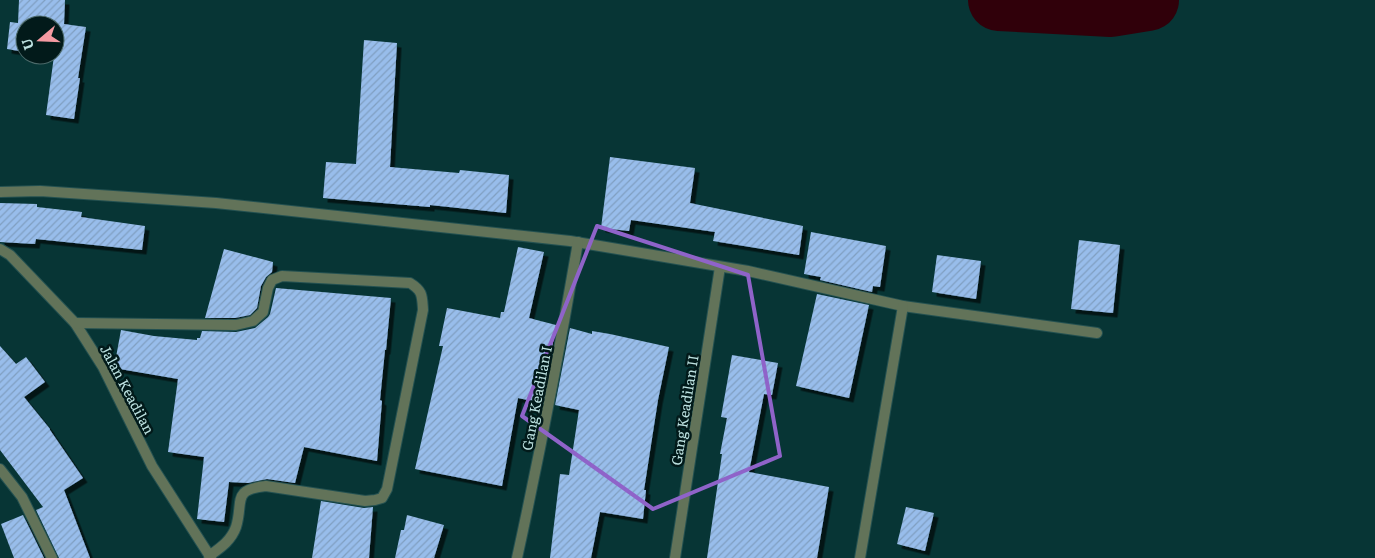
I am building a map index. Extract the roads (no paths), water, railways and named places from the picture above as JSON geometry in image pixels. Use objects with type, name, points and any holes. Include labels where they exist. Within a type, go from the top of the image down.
[{"type":"street","points":[[0,192],[40,191],[216,203],[578,242],[748,271],[902,306],[1097,333]]},
{"type":"street","name":"Gang Keadilan I","points":[[517,558],[561,341],[578,242]]},
{"type":"street","name":"Jalan Keadilan","points":[[0,249],[10,255],[75,323],[103,367],[152,466],[210,557]]},
{"type":"street","name":"Gang Keadilan II","points":[[676,558],[720,266]]},
{"type":"street","points":[[75,323],[236,326],[252,321],[262,312],[272,280],[282,276],[410,283],[418,288],[422,296],[423,310],[387,489],[382,498],[365,501],[266,486],[254,487],[246,490],[241,496],[235,528],[226,544],[210,557]]},
{"type":"street","points":[[860,558],[902,306]]},
{"type":"street","points":[[0,469],[22,497],[52,558]]},
{"type":"waterway","points":[[999,0],[1111,6],[1148,0]]}]
